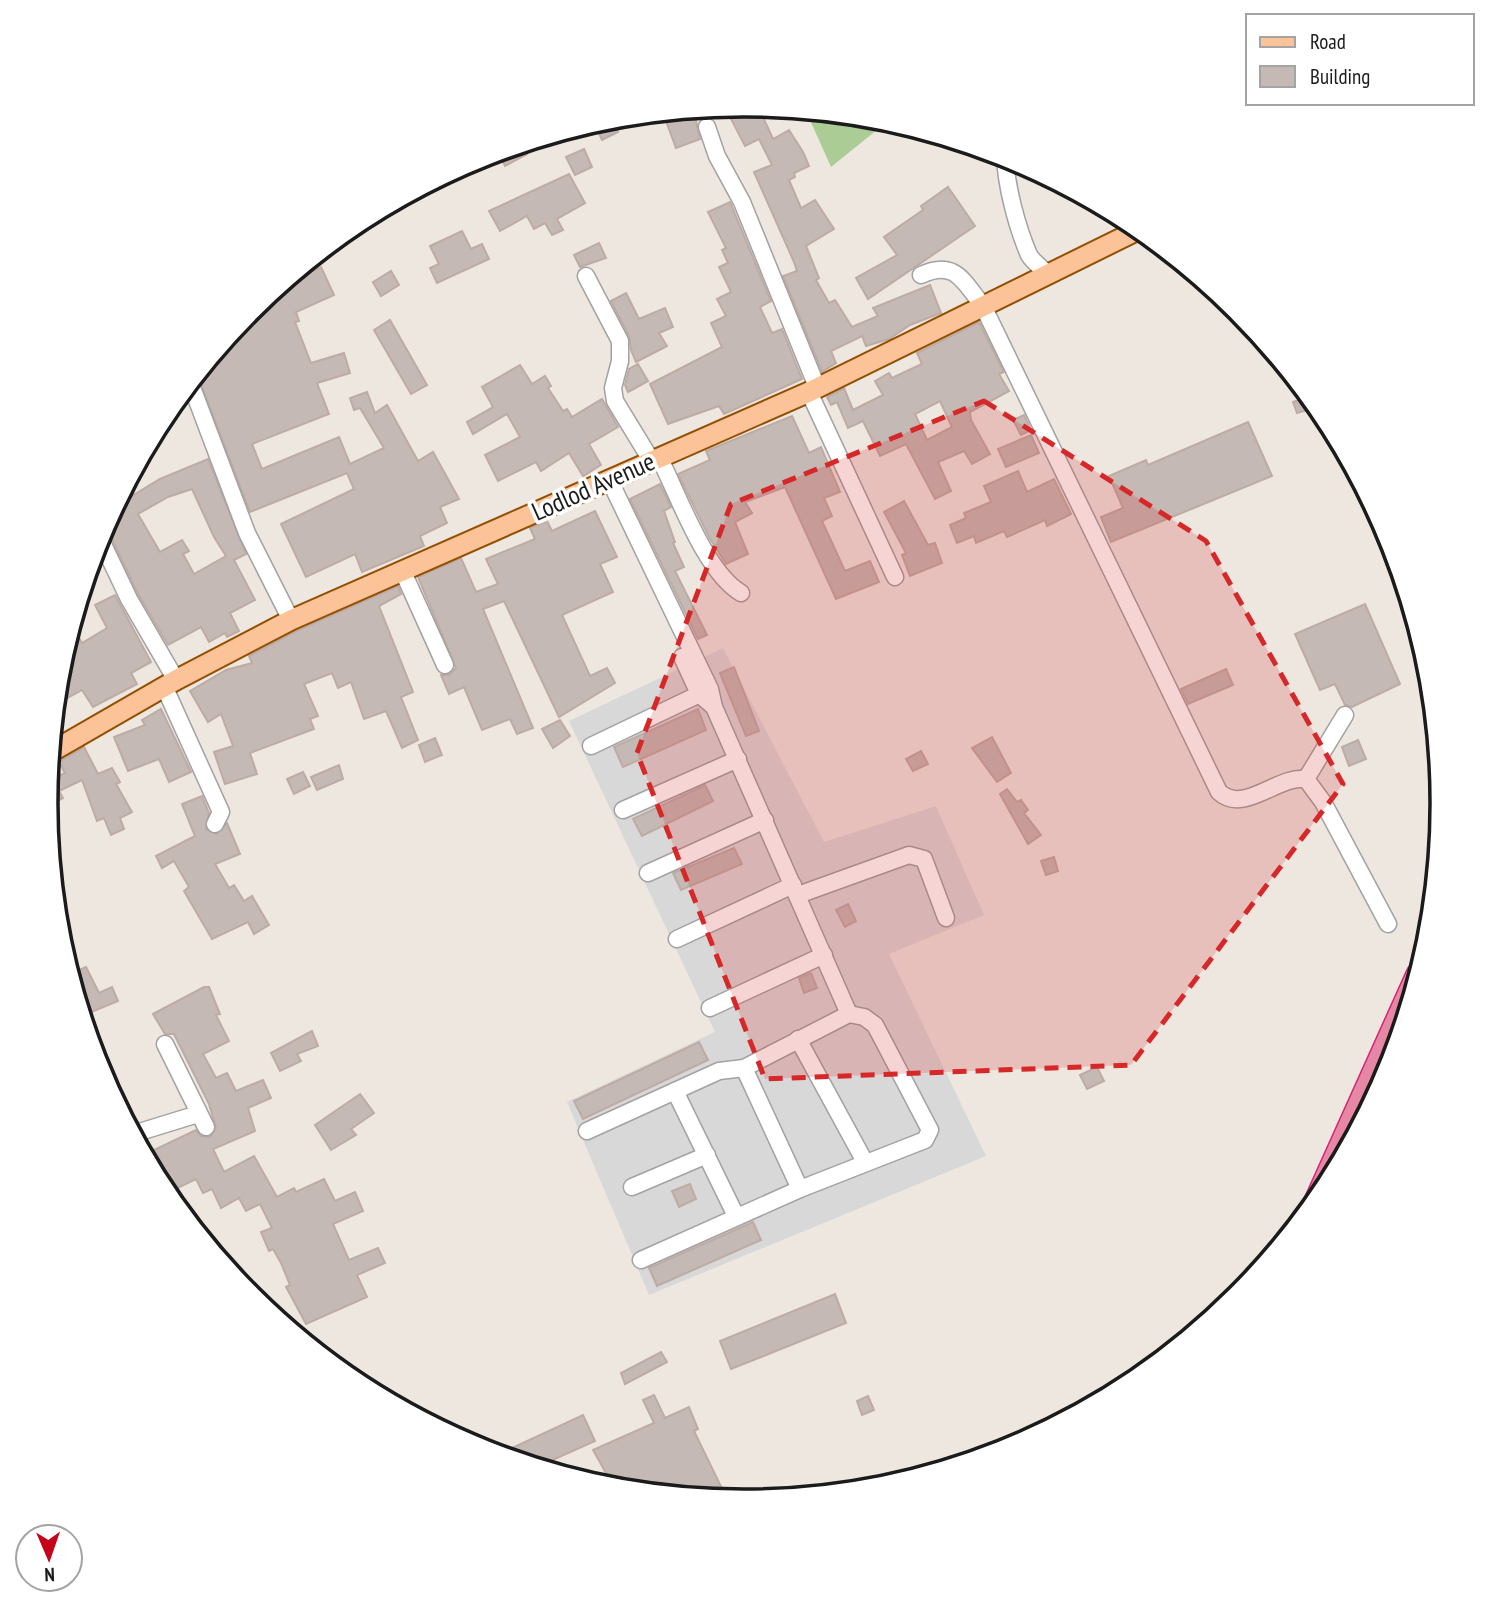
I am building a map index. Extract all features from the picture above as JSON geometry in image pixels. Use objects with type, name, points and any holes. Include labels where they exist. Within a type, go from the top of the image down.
[{"type":"highway","points":[[1362,1101],[1380,1062]]},
{"type":"main road","name":"Lodlod Avenue","points":[[60,747],[170,683],[291,620],[813,390],[1128,235]]},
{"type":"street","points":[[707,127],[725,174],[742,202],[813,390],[895,577]]},
{"type":"street","points":[[1007,169],[1012,203],[1030,257],[1049,275]]},
{"type":"street","points":[[921,275],[937,267],[947,269],[959,275],[983,306],[1219,792],[1232,800],[1242,799],[1283,783],[1306,779],[1345,715]]},
{"type":"street","points":[[586,276],[620,341],[620,361],[613,388],[615,401],[655,458],[724,580],[741,593]]},
{"type":"street","points":[[195,393],[247,533],[291,620]]},
{"type":"street","points":[[605,481],[649,577],[705,692],[715,707],[849,1014]]},
{"type":"street","points":[[106,551],[170,683],[221,811],[215,824]]},
{"type":"street","points":[[403,572],[445,665]]},
{"type":"street","points":[[590,746],[705,692]]},
{"type":"street","points":[[623,810],[738,759]]},
{"type":"street","points":[[1306,779],[1323,802],[1388,924]]},
{"type":"street","points":[[648,873],[765,820]]},
{"type":"street","points":[[677,939],[795,890],[909,855],[924,859],[946,918]]},
{"type":"street","points":[[710,1009],[824,955]]},
{"type":"street","points":[[587,1131],[719,1071],[744,1068],[849,1014],[864,1017],[875,1025],[930,1130],[925,1140],[864,1162],[736,1216],[641,1260]]},
{"type":"street","points":[[799,1039],[864,1162]]},
{"type":"street","points":[[142,1132],[202,1121],[165,1044]]},
{"type":"street","points":[[744,1068],[800,1189]]},
{"type":"street","points":[[675,1091],[736,1216]]},
{"type":"street","points":[[632,1187],[707,1154]]},
{"type":"highlighted area","points":[[984,401],[1206,541],[1343,784],[1131,1065],[765,1079],[637,753],[731,504]]},
{"type":"shaded area","points":[[723,648],[824,842],[936,806],[984,915],[889,954],[986,1156],[649,1295],[567,1102],[715,1032],[569,721]]},
{"type":"green space","points":[[810,121],[877,130],[831,167]]},
{"type":"building","points":[[730,118],[763,118],[773,139],[789,130],[803,152],[809,166],[794,173],[795,177],[789,180],[801,208],[815,200],[834,229],[806,246],[819,278],[816,280],[829,303],[835,300],[852,327],[878,316],[873,308],[930,285],[941,313],[910,325],[889,339],[866,346],[862,336],[831,351],[836,363],[822,372],[783,276],[797,271],[794,262],[754,172],[772,165],[759,139],[745,146]]},
{"type":"building","points":[[696,119],[700,139],[676,148],[666,122]]},
{"type":"building","points":[[617,129],[618,132],[602,140],[599,133]]},
{"type":"building","points":[[584,149],[592,167],[575,175],[566,157]]},
{"type":"building","points":[[526,153],[527,154],[505,166],[503,161]]},
{"type":"building","points":[[569,174],[585,203],[557,219],[563,230],[552,235],[545,223],[534,229],[527,216],[500,231],[489,211]]},
{"type":"building","points":[[948,187],[975,226],[868,299],[856,278],[897,255],[884,237],[923,210],[921,206]]},
{"type":"building","points":[[730,202],[771,301],[760,307],[772,333],[782,329],[802,379],[724,414],[719,406],[668,424],[650,384],[722,347],[711,323],[726,316],[717,299],[731,292],[719,267],[728,263],[722,250],[726,248],[708,212]]},
{"type":"building","points":[[462,231],[471,249],[482,244],[489,259],[437,283],[430,268],[439,264],[430,246]]},
{"type":"building","points":[[599,243],[606,258],[580,267],[574,255]]},
{"type":"building","points":[[321,267],[334,295],[296,312],[299,321],[295,322],[311,363],[344,353],[350,373],[317,383],[329,414],[252,444],[262,469],[339,437],[350,464],[384,448],[360,408],[354,410],[350,398],[367,392],[375,413],[387,405],[418,461],[433,452],[459,499],[440,507],[447,523],[420,536],[424,546],[362,572],[355,554],[306,577],[281,524],[354,489],[347,473],[250,512],[201,385],[259,318],[311,272]]},
{"type":"building","points":[[391,271],[399,285],[381,296],[373,282]]},
{"type":"building","points":[[626,293],[639,319],[665,308],[673,327],[659,333],[667,346],[636,362],[629,336],[611,301]]},
{"type":"building","points":[[390,320],[427,385],[411,394],[374,330]]},
{"type":"building","points":[[979,322],[1004,372],[999,374],[1009,391],[970,412],[971,420],[990,454],[972,464],[964,451],[938,462],[951,491],[935,499],[906,444],[880,456],[863,421],[848,428],[837,402],[831,405],[827,397],[844,388],[853,410],[883,395],[875,381],[889,373],[892,378],[922,364],[917,353]],"holes":[[[940,401],[952,427],[927,440],[915,414]]]},
{"type":"building","points":[[638,364],[648,381],[628,392],[625,385],[629,369]]},
{"type":"building","points":[[520,365],[532,384],[545,376],[551,386],[548,388],[563,411],[567,409],[572,417],[602,399],[618,427],[589,444],[601,465],[583,476],[569,453],[541,471],[536,462],[498,481],[485,455],[520,437],[507,414],[473,434],[467,422],[493,407],[482,387]]},
{"type":"building","points":[[1299,400],[1306,410],[1297,413],[1293,402]]},
{"type":"building","points":[[1024,415],[1031,430],[1021,435],[1013,420]]},
{"type":"building","points":[[792,416],[809,453],[821,447],[840,492],[824,498],[832,516],[822,521],[845,571],[870,561],[879,582],[836,599],[785,487],[745,502],[752,513],[735,522],[748,554],[726,564],[709,537],[678,474],[710,460],[706,451]]},
{"type":"building","points":[[1248,422],[1272,476],[1111,542],[1101,517],[1123,508],[1109,476],[1146,460],[1148,465]]},
{"type":"building","points":[[1031,435],[1039,453],[1006,467],[998,449]]},
{"type":"building","points":[[208,459],[246,554],[234,560],[255,600],[230,613],[239,631],[227,637],[225,633],[209,642],[201,627],[168,645],[138,594],[111,538],[131,497],[160,479]],"holes":[[[192,489],[214,537],[226,556],[194,574],[183,554],[189,551],[182,540],[160,552],[138,514],[168,497]]]},
{"type":"building","points":[[1018,471],[1027,492],[1054,479],[1071,514],[1047,526],[1045,520],[1007,537],[1004,531],[976,543],[974,536],[957,543],[950,525],[966,518],[964,513],[991,502],[984,486]]},
{"type":"building","points":[[660,484],[671,507],[664,511],[675,542],[673,543],[684,567],[675,571],[707,635],[698,639],[630,499]]},
{"type":"building","points":[[904,501],[928,545],[935,543],[942,563],[910,576],[902,555],[906,553],[884,512]]},
{"type":"building","points":[[595,511],[617,557],[600,564],[613,592],[562,615],[590,676],[607,668],[615,683],[559,717],[504,601],[483,609],[533,728],[517,734],[510,719],[482,730],[464,687],[449,694],[441,675],[449,675],[456,668],[418,577],[461,558],[476,592],[498,584],[486,559],[535,539],[530,528],[547,521],[552,531]]},
{"type":"building","points":[[398,586],[401,594],[379,606],[413,692],[401,697],[418,740],[402,748],[386,711],[364,719],[351,682],[338,688],[332,673],[304,684],[318,716],[310,719],[314,729],[250,753],[257,774],[225,784],[214,752],[233,746],[221,714],[208,722],[190,691],[226,670],[252,663],[249,656],[296,631]]},
{"type":"building","points":[[115,595],[151,662],[131,673],[137,684],[93,707],[82,690],[66,699],[79,637],[82,643],[107,628],[95,605]]},
{"type":"building","points":[[1365,604],[1400,684],[1352,707],[1345,705],[1335,684],[1320,690],[1295,634]]},
{"type":"building","points":[[734,667],[759,731],[746,736],[720,673]]},
{"type":"building","points":[[1226,669],[1233,685],[1188,704],[1181,689]]},
{"type":"building","points":[[161,709],[191,772],[169,782],[159,759],[128,771],[114,737],[145,725],[142,720]]},
{"type":"building","points":[[698,709],[706,730],[623,767],[614,747]]},
{"type":"building","points":[[560,720],[570,736],[553,748],[542,729]]},
{"type":"building","points":[[992,737],[1011,773],[997,782],[972,748]]},
{"type":"building","points":[[435,738],[442,755],[425,762],[419,745]]},
{"type":"building","points":[[1358,740],[1366,759],[1349,766],[1342,747]]},
{"type":"building","points":[[84,747],[98,774],[112,768],[120,782],[116,784],[132,812],[120,818],[124,829],[111,835],[104,818],[97,821],[82,780],[59,791],[63,798],[58,801],[59,776],[65,773],[59,762]]},
{"type":"building","points":[[921,751],[928,764],[913,771],[906,759]]},
{"type":"building","points":[[339,765],[343,779],[317,790],[311,777]]},
{"type":"building","points":[[303,772],[310,786],[294,794],[287,779]]},
{"type":"building","points":[[705,785],[713,801],[642,836],[633,819]]},
{"type":"building","points":[[1007,789],[1017,802],[1021,800],[1028,810],[1024,813],[1041,835],[1028,844],[1000,794]]},
{"type":"building","points":[[202,796],[209,813],[206,829],[216,834],[227,823],[240,854],[215,864],[229,888],[234,885],[244,901],[252,896],[269,925],[254,934],[248,922],[212,939],[184,891],[189,887],[174,861],[162,868],[156,856],[195,836],[182,804]]},
{"type":"building","points":[[734,848],[742,864],[681,890],[673,873]]},
{"type":"building","points":[[1054,857],[1058,871],[1046,875],[1041,861]]},
{"type":"building","points":[[848,904],[856,921],[845,927],[836,910]]},
{"type":"building","points":[[86,967],[99,993],[112,987],[118,1001],[91,1012],[79,970]]},
{"type":"building","points":[[811,973],[817,988],[804,993],[799,978]]},
{"type":"building","points":[[204,987],[209,987],[220,1014],[216,1015],[229,1041],[203,1054],[216,1078],[227,1073],[236,1091],[263,1080],[271,1098],[248,1108],[255,1131],[213,1149],[224,1172],[254,1156],[277,1197],[294,1188],[296,1192],[324,1179],[335,1201],[355,1192],[363,1211],[333,1224],[349,1260],[378,1248],[385,1263],[357,1275],[367,1297],[306,1324],[286,1287],[290,1285],[281,1263],[273,1249],[269,1251],[261,1232],[272,1228],[260,1204],[246,1211],[239,1198],[221,1208],[212,1189],[203,1193],[196,1179],[176,1189],[152,1151],[196,1130],[201,1136],[210,1137],[216,1128],[209,1104],[174,1034],[165,1034],[153,1014]]},
{"type":"building","points":[[312,1031],[318,1046],[297,1054],[301,1061],[280,1071],[271,1053]]},
{"type":"building","points":[[699,1042],[708,1060],[583,1119],[574,1101]]},
{"type":"building","points":[[1097,1067],[1104,1081],[1087,1089],[1080,1075]]},
{"type":"building","points":[[360,1094],[374,1113],[351,1129],[356,1135],[331,1150],[315,1125]]},
{"type":"building","points":[[690,1184],[696,1199],[679,1207],[672,1191]]},
{"type":"building","points":[[753,1222],[761,1240],[657,1286],[649,1268]]},
{"type":"building","points":[[835,1294],[846,1323],[731,1369],[720,1341]]},
{"type":"building","points":[[661,1352],[667,1362],[625,1384],[621,1373]]},
{"type":"building","points":[[654,1395],[665,1418],[689,1407],[698,1429],[694,1431],[722,1489],[654,1484],[608,1476],[593,1450],[654,1423],[643,1400]]},
{"type":"building","points":[[868,1396],[874,1410],[862,1415],[857,1401]]},
{"type":"building","points":[[583,1415],[595,1441],[550,1461],[511,1449]]}]
